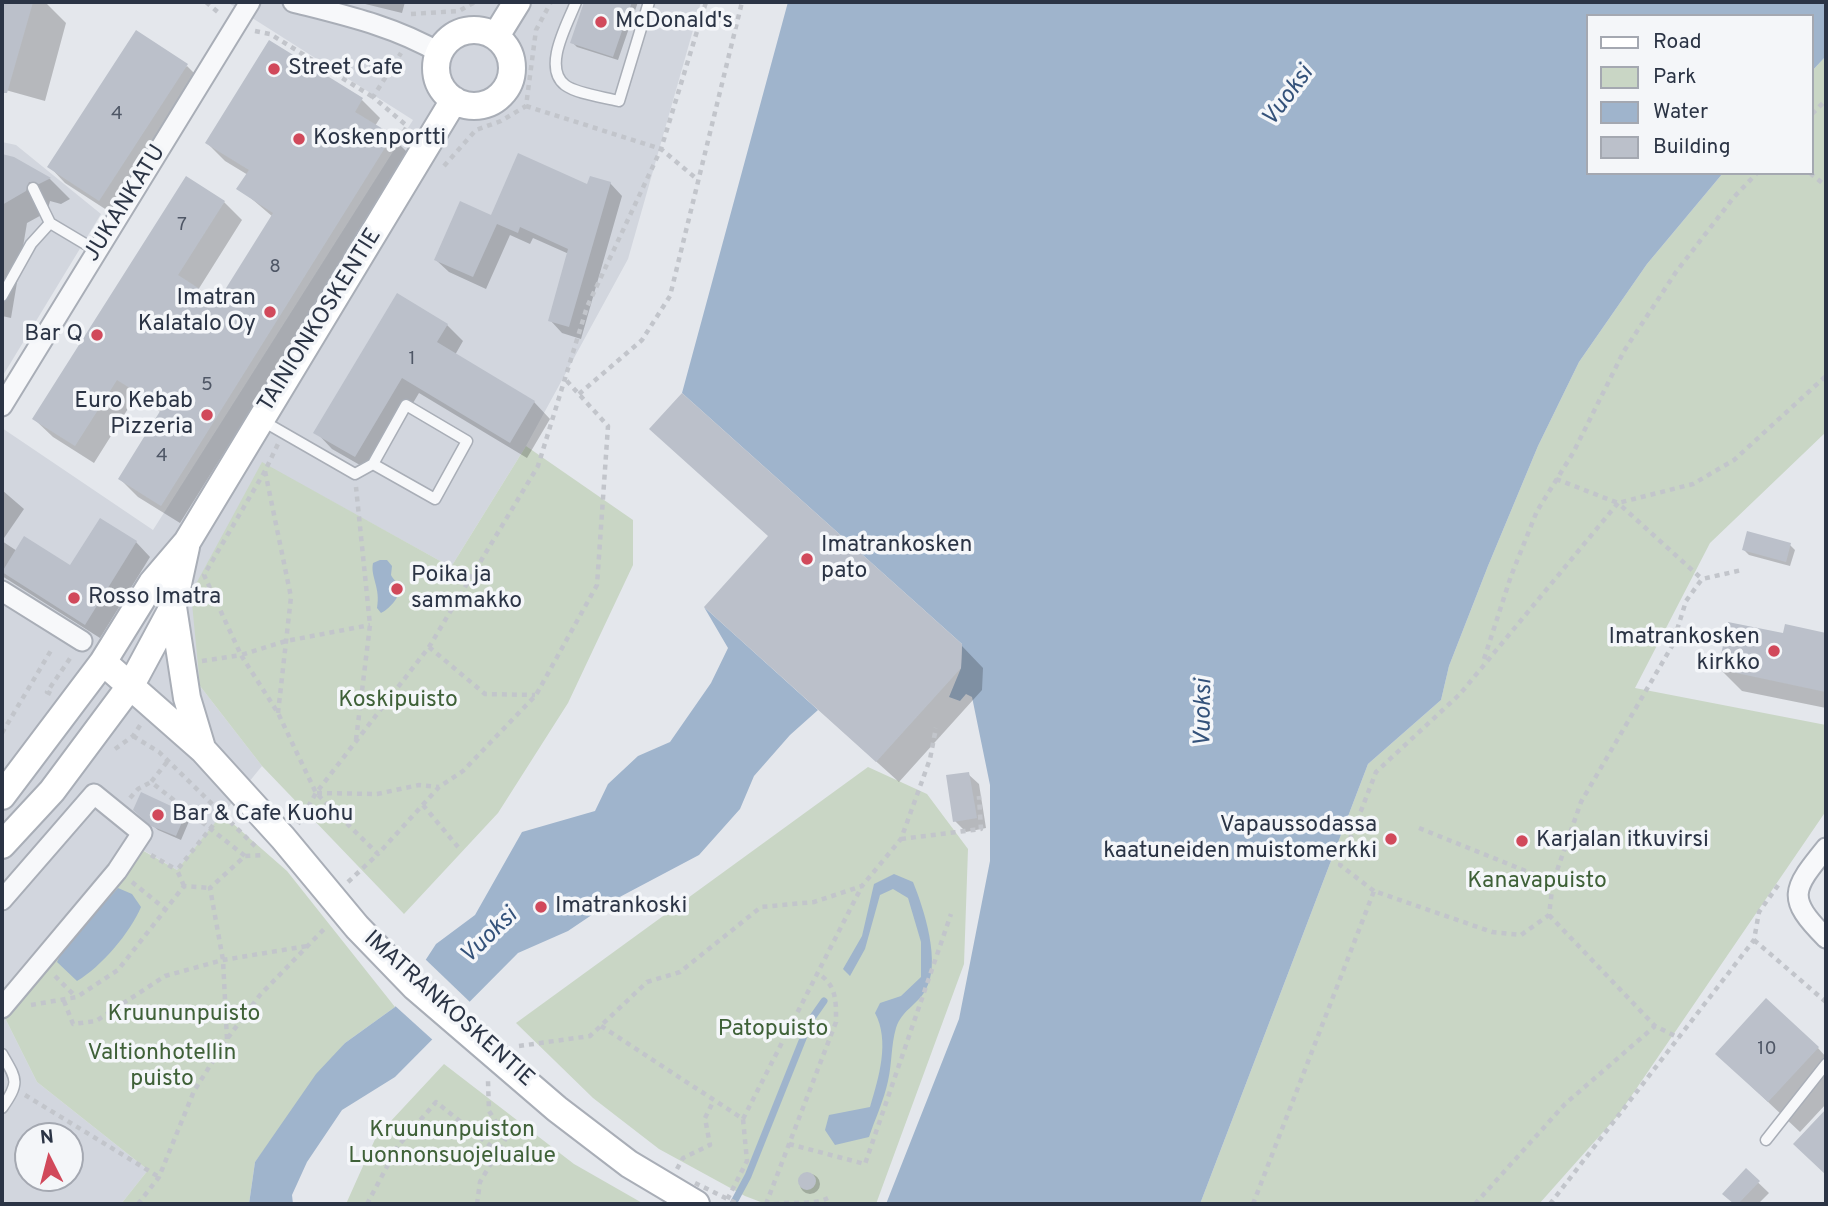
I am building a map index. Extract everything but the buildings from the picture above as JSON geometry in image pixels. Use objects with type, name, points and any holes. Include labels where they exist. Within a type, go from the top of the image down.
[{"type":"main road","points":[[496,36],[517,2]]},
{"type":"main road","points":[[484,31],[496,36],[506,47],[512,61],[512,75],[506,89],[496,99],[482,105],[468,106],[454,100],[438,79],[440,53],[458,34],[484,31]]},
{"type":"main road","name":"TAINIONKOSKENTIE","points":[[2,796],[103,662],[152,583],[187,542],[454,100]]},
{"type":"main road","name":"TAINIONKOSKENTIE","points":[[2,845],[52,791],[131,685],[173,607],[187,542]]},
{"type":"main road","name":"IMATRANKOSKENTIE","points":[[173,607],[180,664],[203,750]]},
{"type":"main road","name":"IMATRANKOSKENTIE","points":[[103,662],[203,750],[283,838],[337,920],[557,1110],[629,1164],[693,1196]]},
{"type":"street","name":"JUKANKATU","points":[[2,406],[250,2]]},
{"type":"street","points":[[293,2],[370,22],[412,37],[440,53]]},
{"type":"street","points":[[2,591],[82,641]]},
{"type":"street","points":[[2,900],[94,794],[142,833],[117,871],[2,1008]]},
{"type":"street","points":[[1826,848],[1801,879],[1798,899],[1803,915],[1826,938]]},
{"type":"lane","points":[[576,2],[555,59],[557,76],[566,86],[619,101],[649,2]]},
{"type":"lane","points":[[33,188],[50,223],[97,251]]},
{"type":"lane","points":[[2,296],[30,244],[50,223]]},
{"type":"lane","points":[[261,420],[355,474],[373,464],[406,405],[467,441],[435,499],[373,464]]},
{"type":"lane","points":[[2,1054],[15,1077],[15,1089],[2,1108]]},
{"type":"lane","points":[[1766,1140],[1826,1064]]},
{"type":"path","points":[[206,2],[246,34],[258,31],[270,34],[373,97],[407,126],[398,143],[440,171],[476,130],[501,121],[526,106],[661,149],[698,180]]},
{"type":"path","points":[[410,14],[422,16],[459,11],[475,2]]},
{"type":"path","points":[[526,106],[536,30],[551,2]]},
{"type":"path","points":[[298,825],[316,793],[429,647],[538,466],[587,307],[661,149],[706,2]]},
{"type":"path","points":[[579,394],[642,340],[670,296],[742,2]]},
{"type":"path","points":[[373,97],[412,37]]},
{"type":"path","points":[[1483,663],[1537,511],[1573,453],[1618,362],[1652,308],[1734,197],[1755,175]]},
{"type":"path","points":[[1742,570],[1702,579],[1686,601],[1672,646],[1581,802],[1553,882],[1549,915],[1521,935],[1492,932],[1374,891],[1340,865],[1376,772],[1460,694],[1483,663],[1562,574],[1618,503],[1693,484],[1734,460],[1826,376]]},
{"type":"path","points":[[345,885],[378,854],[439,787],[463,771],[536,695],[597,585],[608,426],[566,380]]},
{"type":"path","points":[[284,433],[204,575],[241,655],[278,713],[316,793],[378,854]]},
{"type":"path","points":[[265,471],[291,597],[278,713]]},
{"type":"path","points":[[355,474],[370,625],[356,740]]},
{"type":"path","points":[[1556,479],[1618,503],[1702,579]]},
{"type":"path","points":[[180,664],[241,655],[286,641],[370,625]]},
{"type":"path","points":[[2,733],[64,628]]},
{"type":"path","points":[[429,647],[485,694],[536,695]]},
{"type":"path","points":[[118,746],[132,736],[154,705]]},
{"type":"path","points":[[725,1204],[747,1161],[743,1119],[862,886],[901,839],[930,759],[936,728]]},
{"type":"path","points":[[132,736],[159,752],[273,865]]},
{"type":"path","points":[[118,813],[138,789],[151,782],[167,762]]},
{"type":"path","points":[[151,782],[245,856],[264,855]]},
{"type":"path","points":[[316,793],[377,794],[419,785],[439,787]]},
{"type":"path","points":[[901,839],[981,829],[979,796]]},
{"type":"path","points":[[423,805],[458,847]]},
{"type":"path","points":[[177,870],[222,814]]},
{"type":"path","points":[[1419,828],[1553,882]]},
{"type":"path","points":[[135,846],[177,870],[184,886]]},
{"type":"path","points":[[184,886],[211,888],[245,856]]},
{"type":"path","points":[[117,871],[164,908]]},
{"type":"path","points":[[1550,1204],[1754,940],[1759,912],[1787,873]]},
{"type":"path","points":[[29,1005],[77,998],[118,970],[164,908],[184,886]]},
{"type":"path","points":[[477,1204],[480,1182],[506,1138],[489,1111],[502,1061],[590,1036],[647,982],[680,972],[761,907],[814,902],[862,886]]},
{"type":"path","points":[[211,888],[223,960],[227,1040]]},
{"type":"path","points":[[1253,1204],[1374,891]]},
{"type":"path","points":[[789,1144],[866,1164],[951,914]]},
{"type":"path","points":[[1549,915],[1655,1026],[1679,1038]]},
{"type":"path","points":[[138,1204],[159,1177],[194,1091],[227,1040],[261,995],[337,920]]},
{"type":"path","points":[[1754,940],[1826,1002]]},
{"type":"path","points":[[64,1001],[73,1024],[96,1021],[165,976],[223,960],[308,946]]},
{"type":"path","points":[[41,962],[77,998]]},
{"type":"path","points":[[766,1204],[836,1022],[836,1000],[830,981],[819,974]]},
{"type":"path","points":[[601,1026],[743,1119]]},
{"type":"path","points":[[1475,1204],[1565,1104],[1655,1026]]},
{"type":"path","points":[[15,1089],[159,1177]]},
{"type":"path","points":[[683,1158],[710,1145],[705,1118],[714,1100]]},
{"type":"path","points":[[367,1204],[398,1146],[436,1102],[497,1151]]},
{"type":"path","points":[[693,1196],[738,1204]]},
{"type":"path","points":[[774,1204],[794,1201],[816,1204],[828,1198]]},
{"type":"shaded area","points":[[227,2],[701,2],[628,259],[526,446],[451,567],[262,463],[200,686],[262,766],[177,870],[136,846],[2,1008],[2,428],[153,530],[413,120]]},
{"type":"shaded area","points":[[2,142],[16,145],[101,214],[2,377]]},
{"type":"shaded area","points":[[2,1012],[37,1082],[148,1170],[121,1204],[2,1204]]},
{"type":"green space","name":"Kanavapuisto","points":[[1826,56],[1826,432],[1710,543],[1635,688],[1826,725],[1826,811],[1619,1114],[1539,1204],[1200,1204],[1368,764],[1441,700],[1449,666],[1488,566],[1538,446],[1579,362],[1647,264],[1721,175],[1814,175],[1814,69]]},
{"type":"green space","name":"Koskipuisto","points":[[526,446],[633,520],[633,565],[568,703],[498,813],[404,914],[262,766],[200,686],[191,593],[262,462],[451,567]]},
{"type":"green space","name":"Patopuisto","points":[[868,767],[927,794],[968,849],[964,964],[876,1204],[766,1204],[745,1196],[659,1149],[593,1098],[516,1023]]},
{"type":"green space","name":"Kruununpuisto","points":[[222,814],[287,871],[395,1007],[345,1043],[255,1162],[249,1204],[121,1204],[148,1170],[37,1082],[2,1012],[135,846],[177,870]]},
{"type":"green space","name":"Kruununpuiston Luonnonsuojelualue","points":[[444,1064],[574,1164],[644,1204],[346,1204],[376,1137]]},
{"type":"water","name":"Vuoksi","points":[[788,2],[1826,2],[1826,56],[1814,69],[1814,14],[1587,14],[1587,175],[1721,175],[1647,264],[1579,362],[1538,446],[1488,566],[1449,666],[1441,700],[1368,764],[1200,1204],[886,1204],[959,1019],[990,861],[990,785],[972,697],[966,694],[960,701],[949,697],[961,668],[962,644],[682,393]]},
{"type":"water","points":[[387,560],[392,566],[391,575],[400,590],[398,597],[381,613],[377,608],[378,594],[372,568],[373,563]]},
{"type":"water","name":"Imatrankoski","points":[[704,607],[818,710],[790,735],[754,776],[740,809],[699,855],[614,900],[568,931],[518,953],[395,1077],[342,1110],[307,1162],[292,1195],[293,1204],[249,1204],[255,1162],[316,1074],[345,1043],[395,1007],[436,944],[475,915],[522,832],[595,811],[608,784],[638,756],[670,742],[711,683],[728,648]]},
{"type":"water","points":[[894,874],[913,882],[922,907],[932,952],[930,980],[925,991],[896,1028],[886,1088],[869,1137],[835,1145],[825,1130],[829,1115],[870,1107],[882,1059],[882,1035],[875,1013],[880,1003],[901,996],[921,977],[921,942],[908,898],[893,889],[880,895],[865,949],[850,976],[843,969],[862,936],[874,884]]},
{"type":"water","points":[[118,888],[132,894],[141,907],[130,928],[114,948],[96,967],[77,981],[57,962],[63,949]]},
{"type":"pier","points":[[423,957],[472,1004],[435,1042],[393,1004]]},
{"type":"waterway","points":[[733,1204],[748,1176],[810,1021],[824,1001]]},
{"type":"place","name":"McDonald's","points":[[601,22]]},
{"type":"place","name":"Street Cafe","points":[[274,69]]},
{"type":"place","name":"Koskenportti","points":[[299,139]]},
{"type":"place","name":"Imatran Kalatalo Oy","points":[[270,312]]},
{"type":"place","name":"Bar Q","points":[[97,335]]},
{"type":"place","name":"Euro Kebab Pizzeria","points":[[207,415]]},
{"type":"place","name":"Imatrankosken pato","points":[[807,559]]},
{"type":"place","name":"Poika ja sammakko","points":[[397,589]]},
{"type":"place","name":"Rosso Imatra","points":[[74,598]]},
{"type":"place","name":"Imatrankosken kirkko","points":[[1774,651]]},
{"type":"place","name":"Bar & Cafe Kuohu","points":[[158,815]]},
{"type":"place","name":"Vapaussodassa kaatuneiden muistomerkki","points":[[1391,839]]},
{"type":"place","name":"Karjalan itkuvirsi","points":[[1522,841]]},
{"type":"place","name":"Imatrankoski","points":[[541,907]]},
{"type":"park label","name":"Valtionhotellin puisto","points":[[162,1067]]}]
